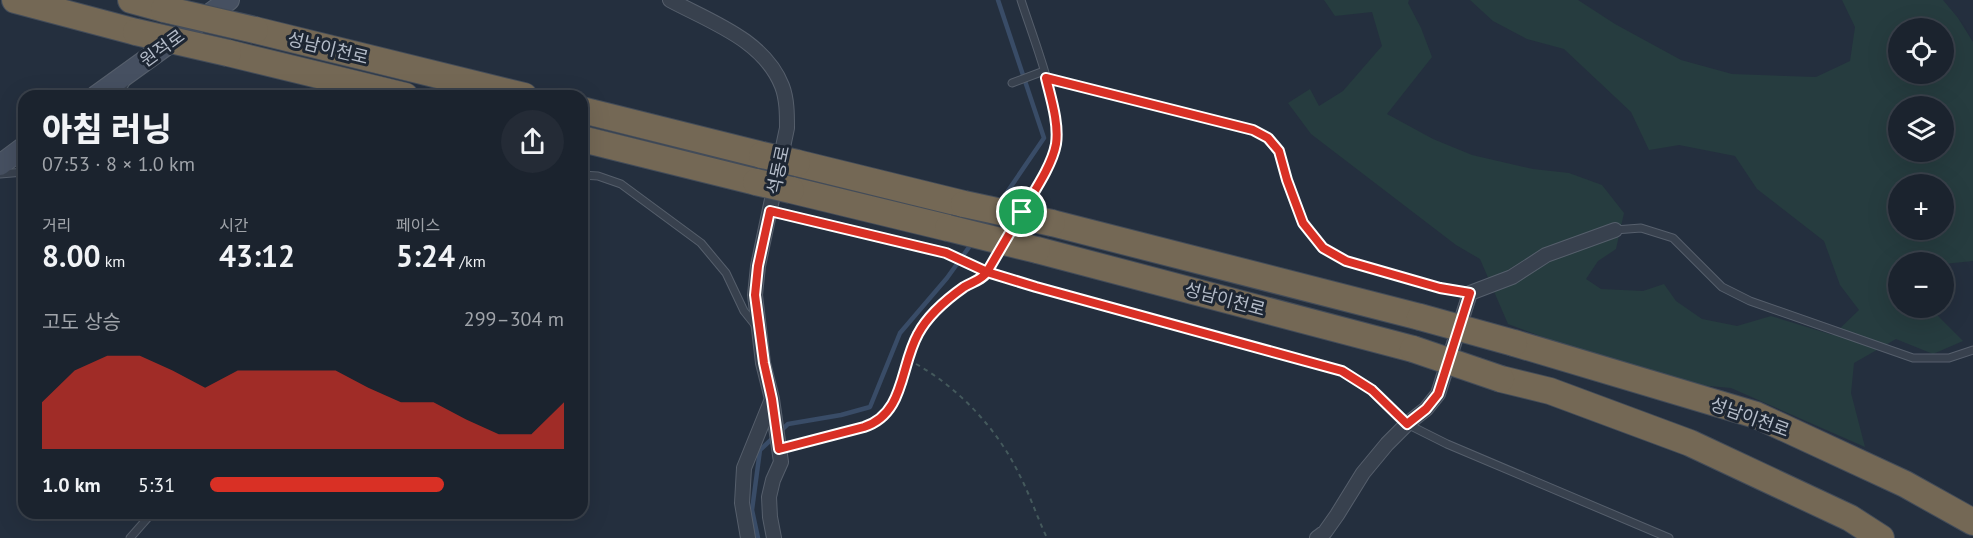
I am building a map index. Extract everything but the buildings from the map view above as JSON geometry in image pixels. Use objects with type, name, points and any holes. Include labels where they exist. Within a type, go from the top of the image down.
[{"type":"highway","name":"성남이천로","points":[[15,0],[136,32],[380,90]]},
{"type":"highway","name":"성남이천로","points":[[131,0],[500,90]]},
{"type":"highway","name":"성남이천로","points":[[588,111],[964,204],[1052,223],[1514,343],[1756,415],[1905,484],[1973,522]]},
{"type":"highway","points":[[591,141],[791,190],[947,241]]},
{"type":"highway","name":"성남이천로","points":[[947,241],[1037,250],[1413,349],[1550,392],[1690,443],[1850,518],[1881,538]]},
{"type":"street","name":"원적로","points":[[104,90],[229,0]]},
{"type":"street","name":"석동로","points":[[670,0],[758,49],[771,66],[782,87],[787,106],[787,128],[758,266],[755,295],[781,462],[769,497],[774,538]]},
{"type":"street","points":[[0,165],[18,152]]},
{"type":"street","points":[[1317,538],[1337,515],[1363,473],[1407,424],[1426,409],[1438,394],[1470,293],[1512,277],[1546,255],[1615,230]]},
{"type":"street","points":[[748,538],[742,503],[744,468],[772,399]]},
{"type":"lane","points":[[1016,222],[1044,172],[1056,144],[1055,114],[1021,0]]},
{"type":"lane","points":[[122,90],[131,70]]},
{"type":"lane","points":[[1015,82],[1036,75],[1045,75],[1253,130],[1268,138],[1279,151],[1303,223],[1323,248],[1346,261],[1440,288],[1470,293]]},
{"type":"lane","points":[[0,174],[18,172]]},
{"type":"lane","points":[[588,175],[598,176],[621,184],[701,243],[726,273],[744,311],[759,329]]},
{"type":"lane","points":[[770,211],[947,241],[987,272],[1048,291],[1342,371],[1372,390],[1407,424],[1447,444],[1669,538]]},
{"type":"lane","points":[[1615,230],[1641,228],[1673,238],[1722,287],[1750,301],[1913,358],[1949,358],[1973,350]]},
{"type":"lane","points":[[779,447],[874,424],[886,415],[895,400],[918,333],[939,308],[964,287],[985,276],[1011,232]]},
{"type":"lane","points":[[130,538],[147,519]]},
{"type":"path","points":[[908,360],[938,376],[988,425],[1019,473],[1047,538]]},
{"type":"green space","points":[[1324,0],[1409,0],[1408,3],[1432,57],[1387,114],[1433,139],[1472,155],[1533,169],[1569,173],[1602,185],[1624,213],[1616,249],[1598,261],[1586,279],[1601,289],[1643,291],[1664,284],[1676,301],[1702,319],[1737,326],[1771,316],[1833,335],[1859,310],[1840,285],[1824,241],[1757,189],[1735,156],[1679,145],[1649,150],[1631,112],[1564,49],[1527,39],[1493,21],[1470,0],[1578,0],[1615,24],[1681,60],[1732,74],[1816,77],[1850,61],[1855,27],[1842,0],[1943,0],[1973,42],[1973,261],[1954,263],[1954,252],[1888,252],[1888,318],[1940,318],[1963,341],[1933,354],[1896,339],[1854,363],[1851,393],[1865,447],[1731,388],[1687,384],[1636,372],[1508,324],[1480,259],[1456,245],[1311,134],[1288,103],[1310,89],[1319,106],[1343,91],[1382,46],[1372,12],[1335,16]]},
{"type":"waterway","points":[[998,0],[1044,138],[999,204]]},
{"type":"waterway","points":[[758,538],[752,510],[760,450],[788,424],[841,415],[870,407],[900,333],[947,278],[972,243]]},
{"type":"route","points":[[1022,212],[987,272],[946,253],[770,211],[758,266],[755,295],[779,449],[874,424],[886,415],[895,400],[918,333],[939,308],[964,287],[985,276],[987,272],[1342,371],[1372,390],[1407,424],[1426,409],[1438,394],[1470,293],[1440,288],[1346,261],[1323,248],[1303,223],[1279,151],[1268,138],[1253,130],[1046,78],[1055,114],[1056,144],[1022,212]]}]
